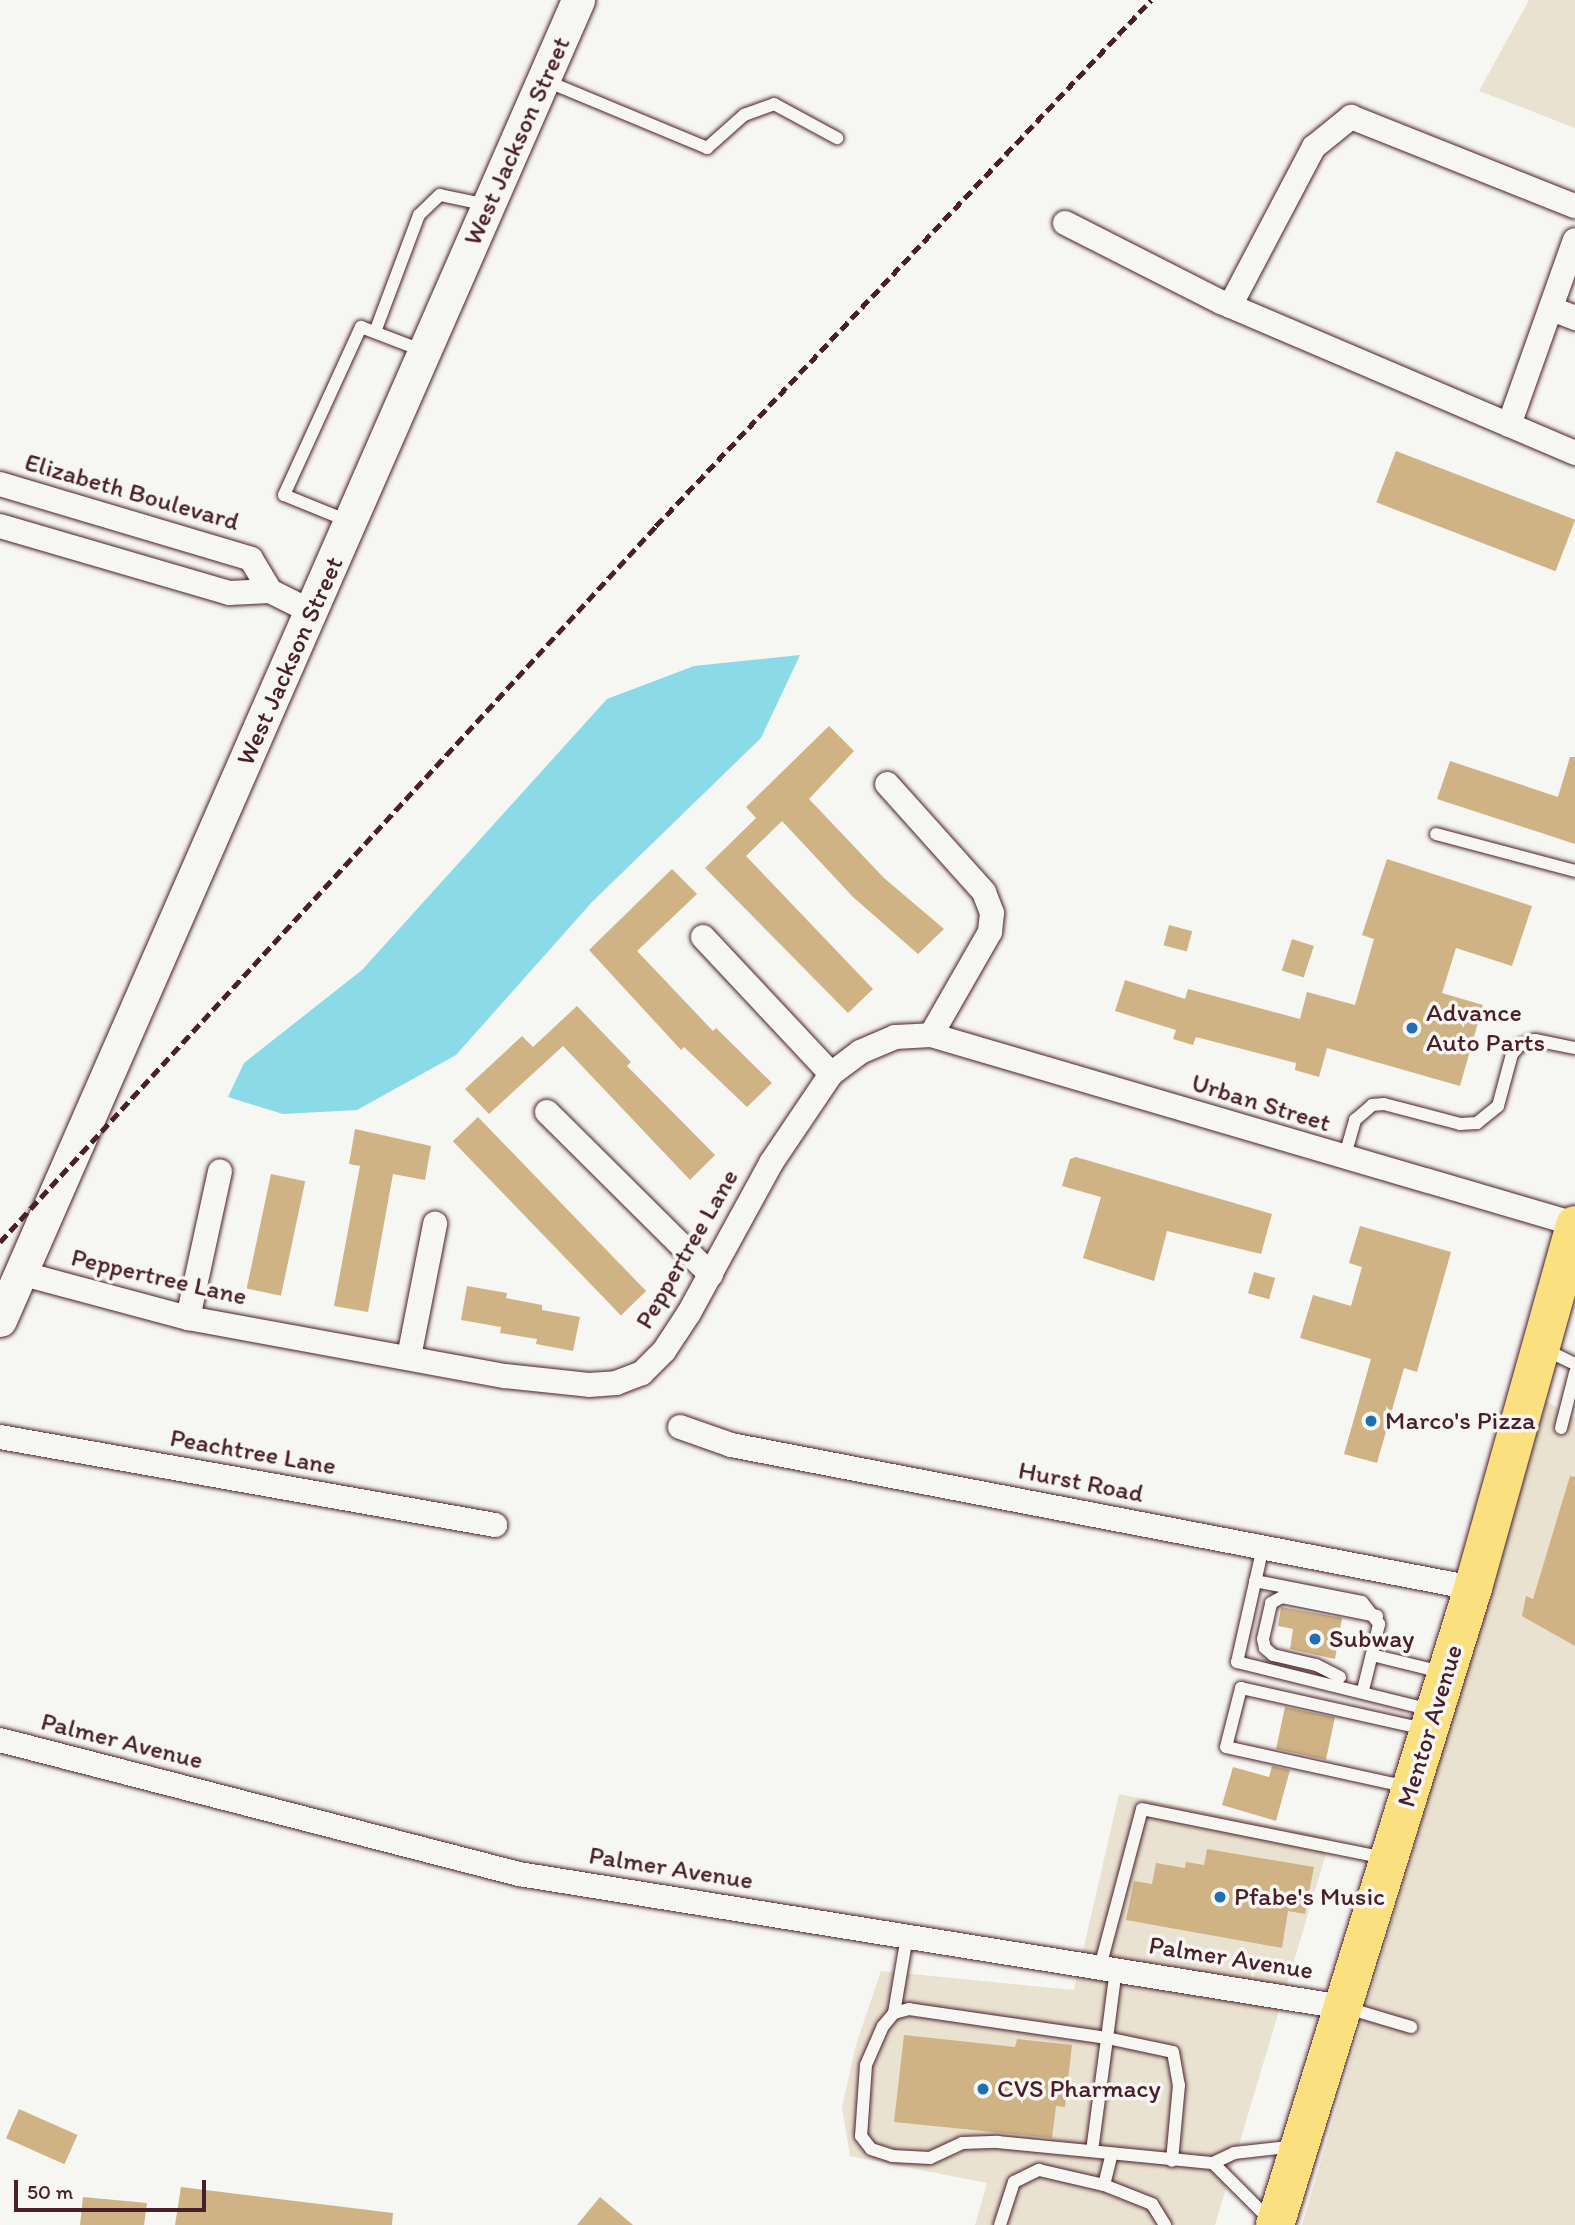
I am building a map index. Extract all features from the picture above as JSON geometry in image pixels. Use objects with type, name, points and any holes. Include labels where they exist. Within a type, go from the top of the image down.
[{"type":"main road","name":"Mentor Avenue","points":[[1275,2225],[1473,1588],[1575,1224]]},
{"type":"street","name":"West Jackson Street","points":[[0,1320],[578,0]]},
{"type":"street","points":[[1230,306],[1314,147],[1351,117],[1575,206]]},
{"type":"street","points":[[1065,223],[1230,306],[1575,453]]},
{"type":"street","points":[[1509,425],[1564,313],[1575,240]]},
{"type":"street","name":"Elizabeth Boulevard","points":[[0,484],[251,559],[270,591]]},
{"type":"street","points":[[0,526],[229,593],[270,591],[312,612]]},
{"type":"street","points":[[887,784],[984,892],[992,913],[990,932],[931,1035]]},
{"type":"street","points":[[703,937],[831,1074]]},
{"type":"street","name":"Peppertree Lane","points":[[20,1273],[188,1318],[566,1384],[616,1383],[642,1373],[664,1351],[711,1275],[771,1163],[831,1074],[860,1052],[895,1037],[931,1035]]},
{"type":"street","name":"Urban Street","points":[[931,1035],[1344,1159],[1575,1224]]},
{"type":"street","points":[[547,1112],[711,1275]]},
{"type":"street","points":[[188,1318],[220,1171]]},
{"type":"street","points":[[408,1357],[435,1224]]},
{"type":"street","name":"Hurst Road","points":[[680,1427],[731,1445],[1473,1588]]},
{"type":"street","name":"Peachtree Lane","points":[[0,1437],[495,1525]]},
{"type":"street","name":"Palmer Avenue","points":[[0,1740],[519,1874],[1343,2007]]},
{"type":"lane","points":[[543,80],[707,148],[744,115],[774,104],[837,138]]},
{"type":"lane","points":[[375,332],[419,215],[440,195],[488,205]]},
{"type":"lane","points":[[351,523],[284,495],[361,327],[425,352]]},
{"type":"lane","points":[[1436,834],[1575,871]]},
{"type":"lane","points":[[1344,1159],[1355,1120],[1372,1105],[1384,1104],[1460,1124],[1477,1123],[1498,1107],[1512,1054],[1519,1046],[1535,1040],[1575,1048]]},
{"type":"lane","points":[[1540,1347],[1575,1364]]},
{"type":"lane","points":[[1561,1428],[1575,1373]]},
{"type":"lane","points":[[1263,1547],[1237,1662],[1363,1690],[1431,1720]]},
{"type":"lane","points":[[1255,1581],[1363,1602],[1377,1616]]},
{"type":"lane","points":[[1363,1690],[1354,1680],[1330,1675],[1316,1665],[1273,1655],[1263,1639],[1271,1603],[1282,1597],[1377,1616]]},
{"type":"lane","points":[[1363,1690],[1372,1655],[1377,1616]]},
{"type":"lane","points":[[1372,1655],[1446,1673]]},
{"type":"lane","points":[[1411,1788],[1226,1747],[1241,1688],[1431,1720]]},
{"type":"lane","points":[[1092,2151],[1107,2038],[1108,1968],[1142,1809],[1389,1858]]},
{"type":"lane","points":[[906,1936],[894,2013],[883,2026],[866,2065],[861,2136],[871,2149],[892,2156],[930,2158],[962,2143],[1092,2151],[1213,2163],[1234,2153],[1299,2146]]},
{"type":"lane","points":[[1343,2007],[1410,2027]]},
{"type":"lane","points":[[894,2013],[909,2009],[1107,2038],[1173,2052],[1179,2085],[1172,2161]]},
{"type":"lane","points":[[1104,2185],[1112,2154]]},
{"type":"lane","points":[[1213,2163],[1275,2225]]},
{"type":"lane","points":[[1000,2225],[1014,2182],[1040,2170],[1104,2185],[1152,2204],[1166,2225]]},
{"type":"shaded area","points":[[1529,0],[1575,0],[1575,128],[1479,91]]},
{"type":"shaded area","points":[[1546,1401],[1575,1418],[1575,2225],[1302,2225]]},
{"type":"shaded area","points":[[1119,1794],[1331,1837],[1215,2225],[975,2225],[987,2183],[850,2156],[842,2107],[856,2045],[881,1971],[1074,1990]]},
{"type":"water","points":[[800,655],[761,738],[592,902],[456,1055],[357,1110],[283,1114],[228,1097],[244,1063],[362,970],[607,699],[694,666]]},
{"type":"building","points":[[1396,451],[1575,520],[1556,571],[1376,502]]},
{"type":"building","points":[[829,726],[854,751],[809,799],[884,878],[944,929],[918,954],[853,897],[782,821],[746,856],[873,989],[848,1013],[705,868],[756,818],[746,807]]},
{"type":"building","points":[[1570,757],[1575,757],[1575,844],[1437,799],[1450,761],[1558,797]]},
{"type":"building","points":[[1387,859],[1532,906],[1512,966],[1456,948],[1442,993],[1483,1005],[1460,1086],[1327,1048],[1319,1077],[1295,1070],[1296,1063],[1196,1037],[1193,1045],[1173,1039],[1176,1030],[1115,1011],[1125,980],[1185,999],[1188,989],[1300,1019],[1307,992],[1355,1005],[1374,939],[1362,935]]},
{"type":"building","points":[[672,869],[697,894],[637,951],[713,1031],[716,1028],[772,1083],[747,1107],[684,1047],[681,1050],[589,950]]},
{"type":"building","points":[[1169,925],[1192,931],[1187,951],[1164,945]]},
{"type":"building","points":[[1292,939],[1314,946],[1304,977],[1282,970]]},
{"type":"building","points":[[577,1006],[631,1062],[627,1066],[715,1155],[690,1180],[563,1046],[489,1114],[465,1089],[522,1036],[533,1047]]},
{"type":"building","points":[[478,1117],[646,1291],[621,1315],[453,1141]]},
{"type":"building","points":[[355,1129],[431,1146],[425,1180],[393,1174],[368,1312],[334,1306],[360,1166],[349,1164]]},
{"type":"building","points":[[1076,1157],[1272,1214],[1261,1254],[1167,1231],[1154,1281],[1083,1258],[1101,1197],[1062,1186],[1070,1159]]},
{"type":"building","points":[[271,1174],[305,1181],[281,1296],[247,1288]]},
{"type":"building","points":[[1360,1226],[1451,1252],[1417,1372],[1404,1368],[1377,1463],[1344,1454],[1371,1359],[1300,1338],[1313,1295],[1351,1306],[1362,1267],[1349,1263]]},
{"type":"building","points":[[1254,1272],[1275,1278],[1269,1299],[1248,1293]]},
{"type":"building","points":[[467,1286],[507,1293],[506,1298],[542,1305],[542,1310],[580,1317],[573,1351],[536,1344],[537,1339],[500,1333],[501,1327],[461,1320]]},
{"type":"building","points":[[1570,1476],[1575,1477],[1575,1646],[1522,1616],[1526,1596],[1533,1599]]},
{"type":"building","name":"Subway","points":[[1281,1607],[1342,1618],[1335,1659],[1290,1649],[1293,1629],[1278,1626]]},
{"type":"building","points":[[1285,1707],[1335,1718],[1326,1760],[1276,1749]]},
{"type":"building","points":[[1272,1766],[1290,1770],[1276,1821],[1222,1805],[1233,1767],[1269,1777]]},
{"type":"building","name":"Pfabe's Music","points":[[1207,1849],[1314,1867],[1305,1914],[1288,1911],[1282,1948],[1126,1920],[1134,1881],[1152,1884],[1156,1863],[1185,1868],[1186,1862],[1204,1865]]},
{"type":"building","name":"CVS Pharmacy","points":[[904,2035],[1015,2047],[1017,2039],[1072,2045],[1065,2107],[1056,2106],[1052,2138],[894,2122]]},
{"type":"building","points":[[19,2109],[77,2135],[64,2164],[6,2138]]},
{"type":"building","points":[[181,2187],[393,2213],[392,2225],[175,2225]]},
{"type":"building","points":[[83,2197],[147,2203],[144,2225],[80,2225]]},
{"type":"building","points":[[600,2197],[633,2225],[577,2225]]},
{"type":"railway","points":[[0,1242],[656,526],[1151,0]]},
{"type":"place","name":"Advance Auto Parts","points":[[1412,1028]]},
{"type":"place","name":"Marco's Pizza","points":[[1371,1421]]},
{"type":"place","name":"Subway","points":[[1315,1639]]},
{"type":"place","name":"Pfabe's Music","points":[[1220,1897]]},
{"type":"place","name":"CVS Pharmacy","points":[[983,2089]]}]
